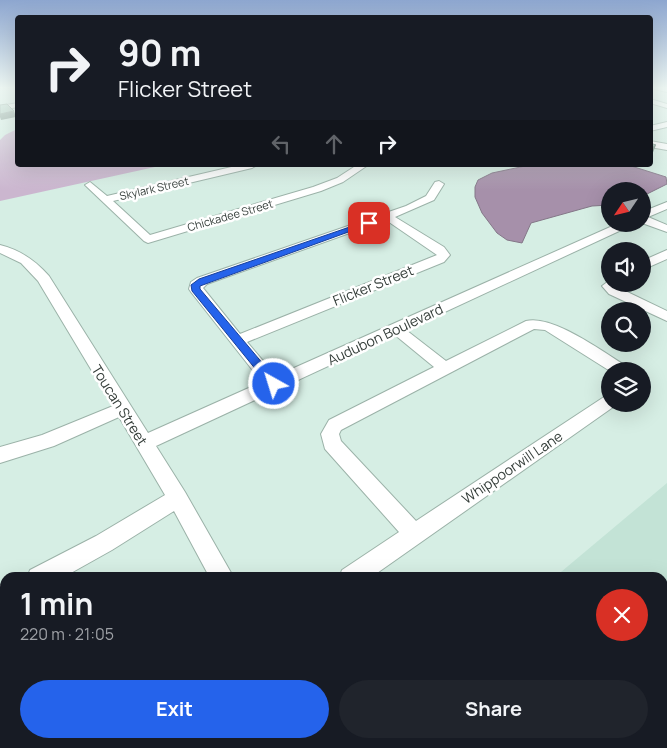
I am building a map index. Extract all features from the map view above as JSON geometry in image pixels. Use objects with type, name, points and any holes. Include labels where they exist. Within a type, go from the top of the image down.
[{"type":"street","points":[[653,128],[667,124]]},
{"type":"street","points":[[653,145],[667,147]]},
{"type":"street","name":"Skylark Street","points":[[90,185],[106,199],[243,167]]},
{"type":"street","name":"Chickadee Street","points":[[106,199],[148,239],[317,189],[340,180],[360,167]]},
{"type":"street","points":[[274,384],[196,290],[196,285],[202,281],[388,217],[427,200],[438,184]]},
{"type":"street","points":[[651,213],[667,205]]},
{"type":"street","name":"Flicker Street","points":[[238,340],[440,259],[444,255],[440,250],[388,217]]},
{"type":"street","points":[[651,222],[667,229]]},
{"type":"street","name":"Audubon Boulevard","points":[[144,443],[608,232]]},
{"type":"street","name":"Toucan Street","points":[[0,249],[24,259],[44,279],[178,498],[221,572]]},
{"type":"street","points":[[651,262],[667,254]]},
{"type":"street","points":[[616,292],[667,317]]},
{"type":"street","points":[[414,534],[332,444],[330,434],[335,425],[531,324],[550,327],[607,362]]},
{"type":"street","points":[[396,329],[445,368]]},
{"type":"street","name":"Whippoorwill Lane","points":[[359,572],[601,407]]},
{"type":"street","points":[[0,455],[47,441],[122,409]]},
{"type":"street","points":[[49,572],[178,498]]},
{"type":"shaded area","points":[[15,130],[15,167],[155,167],[0,201],[0,140]]},
{"type":"shaded area","points":[[520,167],[634,167],[666,177],[667,184],[651,192],[651,182],[601,182],[601,206],[592,206],[531,223],[522,243],[507,240],[497,233],[482,213],[475,197],[475,187],[478,180],[492,173]]},
{"type":"shaded area","points":[[667,483],[667,572],[561,572]]},
{"type":"route","points":[[274,384],[196,290],[196,285],[202,281],[369,223]]}]
